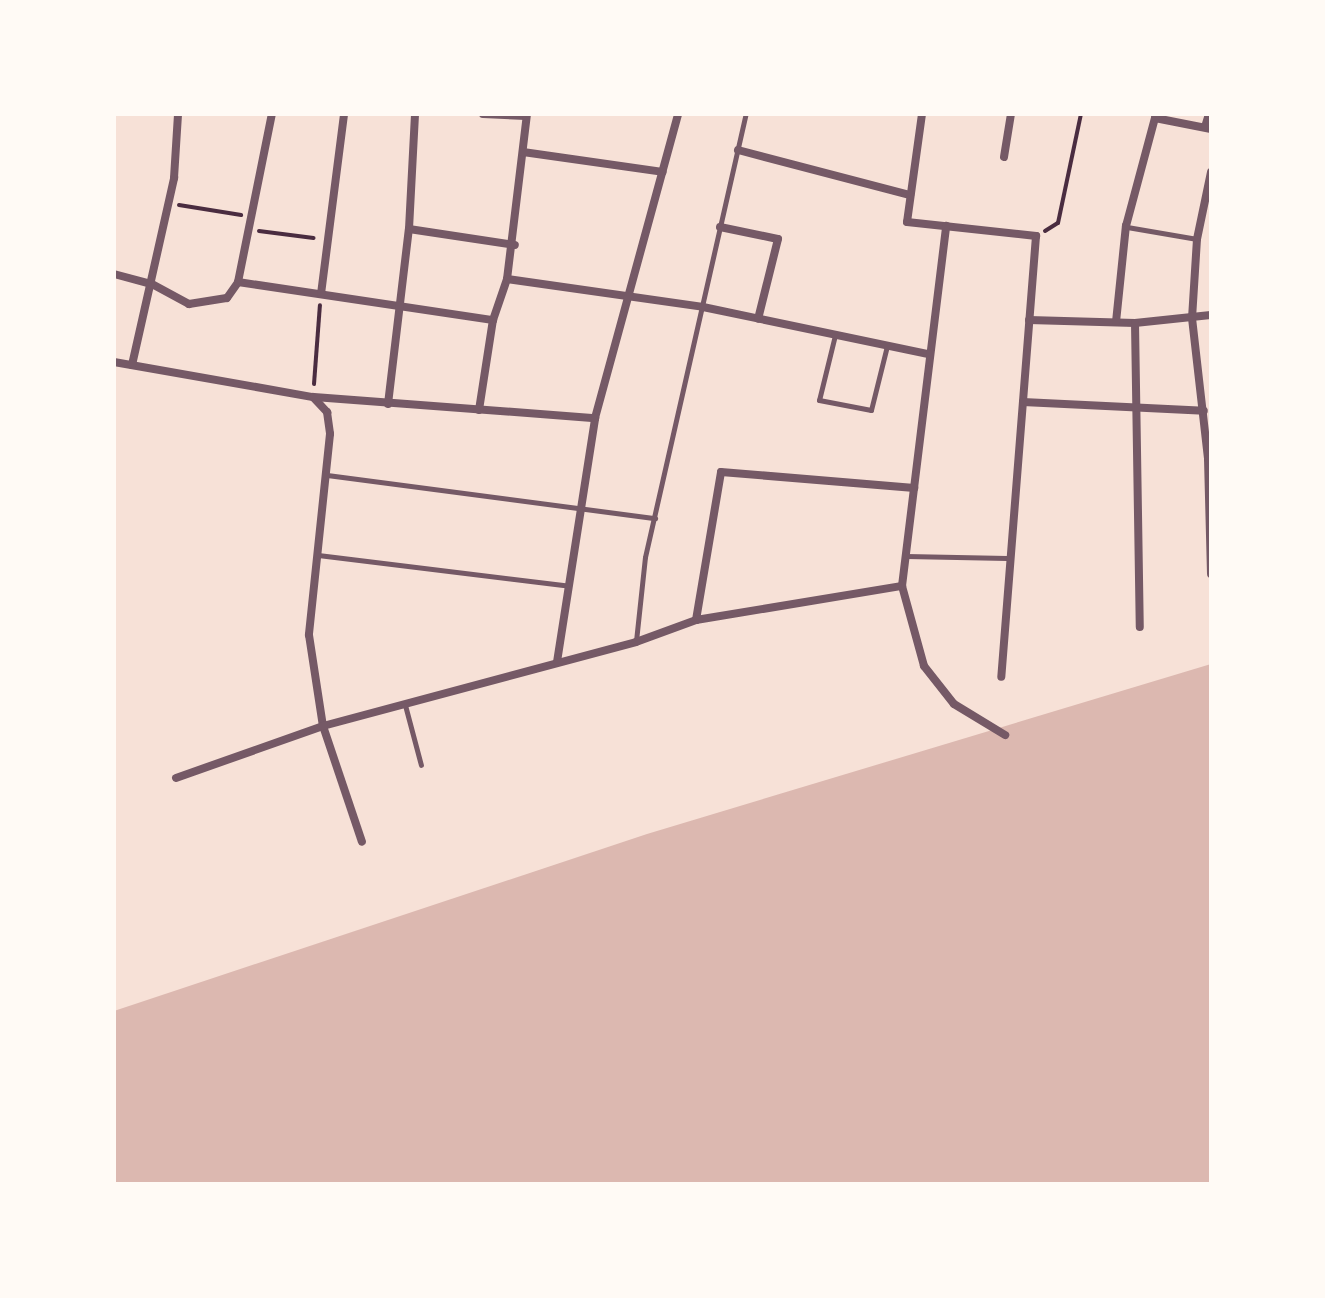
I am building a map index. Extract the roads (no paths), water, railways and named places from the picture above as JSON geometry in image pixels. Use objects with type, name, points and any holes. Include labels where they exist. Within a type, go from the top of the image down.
[{"type":"street","points":[[132,365],[169,203],[178,114]]},
{"type":"street","points":[[114,274],[152,284],[168,297],[211,304],[227,298],[238,282],[272,114]]},
{"type":"street","points":[[321,294],[344,114]]},
{"type":"street","points":[[388,404],[409,229],[415,114]]},
{"type":"street","points":[[479,410],[493,320],[515,245],[526,115],[483,114]]},
{"type":"street","points":[[557,662],[595,418],[678,114]]},
{"type":"street","points":[[922,114],[907,222],[1036,236],[1007,558],[1001,677]]},
{"type":"street","points":[[1004,157],[1011,114]]},
{"type":"street","points":[[1116,322],[1126,226],[1156,116],[1208,128],[1209,114]]},
{"type":"street","points":[[738,150],[910,195]]},
{"type":"street","points":[[523,152],[663,172]]},
{"type":"street","points":[[1211,172],[1207,211],[1197,239],[1192,318],[1207,386],[1204,411],[1210,459],[1211,574]]},
{"type":"street","points":[[946,226],[927,354],[902,586],[924,666],[954,704],[1005,735]]},
{"type":"street","points":[[720,227],[778,239],[758,319]]},
{"type":"street","points":[[409,229],[515,245]]},
{"type":"street","points":[[507,279],[703,307],[927,354]]},
{"type":"street","points":[[238,282],[493,320]]},
{"type":"street","points":[[1029,320],[1135,323],[1211,315]]},
{"type":"street","points":[[1135,323],[1140,627]]},
{"type":"street","points":[[114,362],[313,397],[595,418]]},
{"type":"street","points":[[313,397],[327,412],[326,475],[309,635],[323,726],[362,842]]},
{"type":"street","points":[[1023,402],[1136,404],[1204,411]]},
{"type":"street","points":[[696,620],[721,472],[914,488]]},
{"type":"street","points":[[176,778],[323,726],[636,642],[696,620],[902,586]]},
{"type":"lane","points":[[636,642],[655,518],[746,114]]},
{"type":"lane","points":[[1126,226],[1197,239]]},
{"type":"lane","points":[[835,335],[819,400],[871,410],[887,346]]},
{"type":"lane","points":[[326,475],[582,505],[655,518]]},
{"type":"lane","points":[[318,555],[569,586]]},
{"type":"lane","points":[[906,556],[1007,558]]},
{"type":"lane","points":[[405,704],[421,765]]}]
